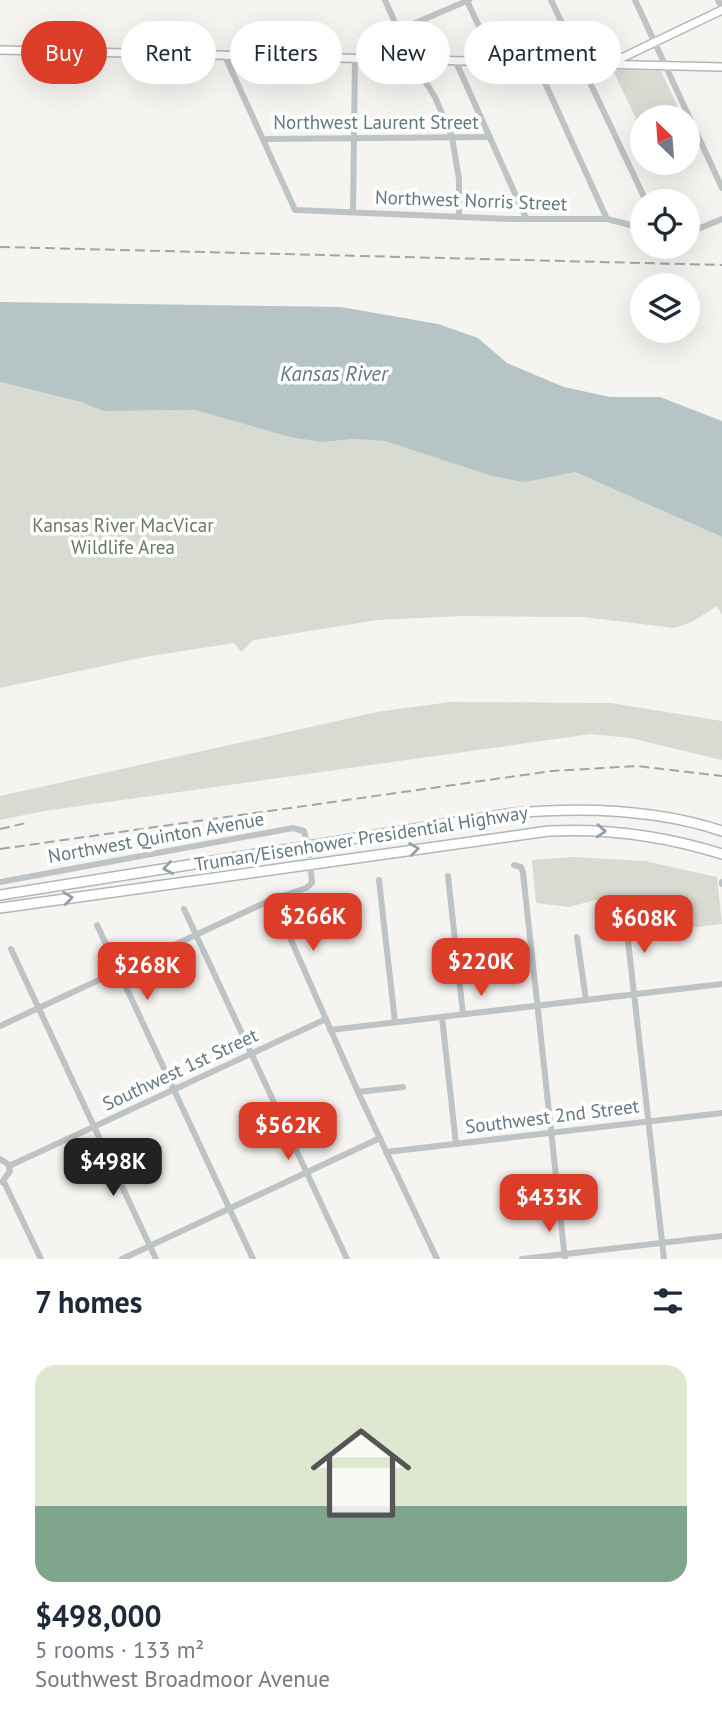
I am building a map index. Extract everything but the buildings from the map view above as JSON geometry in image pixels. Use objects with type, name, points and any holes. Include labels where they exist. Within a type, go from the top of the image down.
[{"type":"highway","name":"Truman/Eisenhower Presidential Highway","points":[[0,895],[514,813],[599,810],[680,819],[722,831]]},
{"type":"highway","name":"Truman/Eisenhower Presidential Highway","points":[[0,908],[549,831],[595,830],[658,836],[722,854]]},
{"type":"main road","points":[[621,58],[722,9]]},
{"type":"main road","points":[[0,50],[355,59]]},
{"type":"main road","points":[[450,62],[464,62]]},
{"type":"main road","points":[[621,64],[722,67]]},
{"type":"street","points":[[384,0],[394,21]]},
{"type":"street","points":[[419,21],[468,0],[477,21]]},
{"type":"street","points":[[551,0],[561,21]]},
{"type":"street","points":[[635,0],[722,188]]},
{"type":"street","points":[[718,0],[722,9]]},
{"type":"street","points":[[225,56],[263,139]]},
{"type":"street","points":[[353,212],[355,59]]},
{"type":"street","points":[[456,62],[526,218]]},
{"type":"street","points":[[427,84],[452,137],[459,179],[459,217]]},
{"type":"street","points":[[546,84],[607,219]]},
{"type":"street","points":[[590,84],[640,189]]},
{"type":"street","name":"Northwest Laurent Street","points":[[263,139],[356,136],[490,137]]},
{"type":"street","name":"Northwest Norris Street","points":[[263,139],[294,207],[299,210],[459,217],[607,219],[630,225]]},
{"type":"street","points":[[700,228],[722,219]]},
{"type":"street","name":"Northwest Quinton Avenue","points":[[0,881],[293,828],[304,831],[307,843]]},
{"type":"street","points":[[514,865],[521,867],[523,873],[565,1257]]},
{"type":"street","points":[[0,1026],[273,899],[308,887],[313,879],[311,872]]},
{"type":"street","points":[[448,876],[463,1014]]},
{"type":"street","points":[[379,880],[396,1022]]},
{"type":"street","points":[[273,899],[435,1258]]},
{"type":"street","points":[[184,909],[348,1259]]},
{"type":"street","points":[[626,923],[664,1259]]},
{"type":"street","points":[[97,925],[253,1259]]},
{"type":"street","points":[[577,937],[586,1000]]},
{"type":"street","points":[[11,949],[156,1259]]},
{"type":"street","points":[[330,1030],[722,984]]},
{"type":"street","points":[[442,1017],[456,1144]]},
{"type":"street","name":"Southwest 1st Street","points":[[9,1166],[326,1019]]},
{"type":"street","points":[[358,1092],[403,1087]]},
{"type":"street","name":"Southwest 2nd Street","points":[[386,1152],[722,1113]]},
{"type":"street","points":[[122,1259],[380,1138]]},
{"type":"street","points":[[0,1159],[9,1166],[9,1175],[2,1182],[41,1259]]},
{"type":"street","points":[[522,1259],[565,1257],[722,1236]]},
{"type":"green space","points":[[621,70],[661,71],[677,105],[630,105],[620,84]]},
{"type":"green space","name":"Kansas River MacVicar Wildlife Area","points":[[0,382],[81,402],[103,411],[195,410],[323,442],[353,439],[385,441],[452,462],[557,475],[575,472],[722,537],[722,615],[717,606],[692,622],[674,628],[584,617],[462,616],[377,620],[254,640],[241,652],[234,643],[145,657],[0,688]]},
{"type":"green space","points":[[450,702],[611,703],[722,721],[722,760],[630,738],[591,734],[44,811],[0,820],[0,796],[377,712]]},
{"type":"green space","points":[[573,857],[645,861],[717,877],[722,924],[678,929],[676,916],[630,922],[603,898],[569,907],[536,903],[532,860]]},
{"type":"water","name":"Kansas River","points":[[0,302],[341,307],[438,324],[478,338],[507,363],[564,387],[610,397],[660,397],[722,421],[722,537],[575,472],[525,482],[492,476],[385,441],[353,439],[323,442],[290,437],[195,410],[103,411],[81,402],[0,382]]},
{"type":"tunnel","points":[[307,843],[310,866]]},
{"type":"railway","points":[[0,247],[722,265]]},
{"type":"railway","points":[[0,849],[552,771],[637,766],[722,776]]},
{"type":"railway","points":[[0,829],[26,823]]}]
